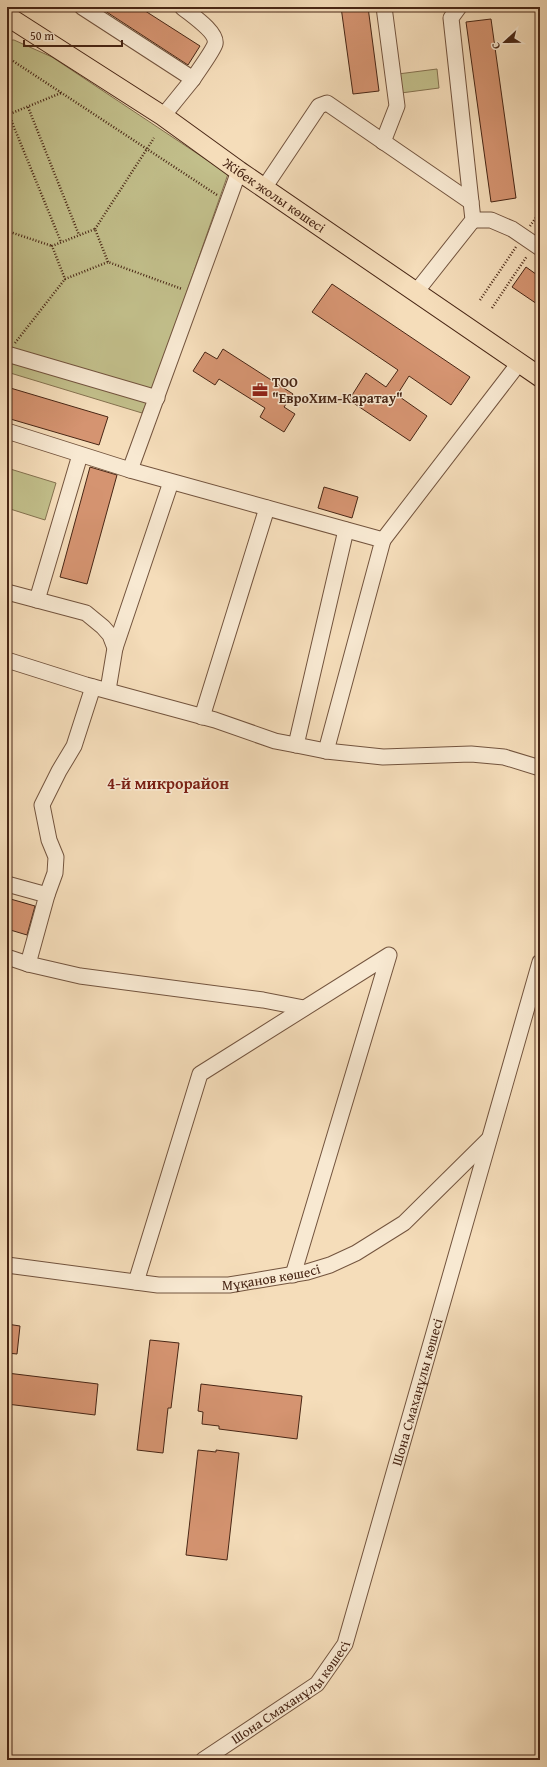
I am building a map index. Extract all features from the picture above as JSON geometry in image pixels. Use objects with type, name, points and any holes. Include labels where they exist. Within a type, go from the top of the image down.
[{"type":"main road","name":"Жібек жолы көшесі","points":[[7,16],[163,116],[239,171],[540,377]]},
{"type":"street","points":[[82,7],[193,79]]},
{"type":"street","points":[[163,116],[193,79],[215,44],[215,37],[211,31],[182,7]]},
{"type":"street","points":[[383,142],[397,106],[384,7]]},
{"type":"street","points":[[416,292],[473,220],[451,18],[459,7]]},
{"type":"street","points":[[264,188],[319,106],[327,103],[471,202]]},
{"type":"street","points":[[130,470],[239,171]]},
{"type":"street","points":[[473,220],[491,220],[512,229],[533,243]]},
{"type":"street","points":[[9,350],[157,398]]},
{"type":"street","points":[[326,751],[384,540],[519,363]]},
{"type":"street","points":[[7,431],[80,455],[171,482],[384,540]]},
{"type":"street","points":[[37,600],[80,455]]},
{"type":"street","points":[[108,690],[115,648],[171,482]]},
{"type":"street","points":[[202,717],[267,508]]},
{"type":"street","points":[[296,745],[346,530]]},
{"type":"street","points":[[7,592],[86,613],[106,631],[115,648]]},
{"type":"street","points":[[7,660],[202,717],[275,741],[326,751],[383,757],[471,754],[504,757],[540,768]]},
{"type":"street","points":[[28,964],[47,895],[55,873],[56,857],[49,840],[42,805],[59,771],[74,746],[93,686]]},
{"type":"street","points":[[7,884],[47,895]]},
{"type":"street","points":[[136,1282],[200,1074],[389,955],[293,1275]]},
{"type":"street","points":[[7,957],[28,964],[80,976],[263,1000],[304,1008]]},
{"type":"street","name":"Шона Смаханұлы көшесі","points":[[203,1760],[317,1684],[346,1644],[540,962]]},
{"type":"street","name":"Мұқанов көшесі","points":[[7,1265],[158,1285],[229,1285],[307,1272],[330,1265],[356,1253],[404,1223],[490,1138]]},
{"type":"path","points":[[13,61],[228,202]]},
{"type":"path","points":[[61,242],[8,115],[62,93]]},
{"type":"path","points":[[28,107],[79,235]]},
{"type":"path","points":[[7,231],[52,246],[95,229],[154,138]]},
{"type":"path","points":[[492,308],[533,243],[540,212]]},
{"type":"path","points":[[95,229],[108,262]]},
{"type":"path","points":[[480,300],[533,243]]},
{"type":"path","points":[[52,246],[65,279]]},
{"type":"path","points":[[9,350],[65,279],[108,262],[195,294]]},
{"type":"shaded area","points":[[7,40],[14,40],[52,57],[228,174],[152,391],[142,413],[7,372]]},
{"type":"shaded area","points":[[437,69],[439,88],[401,93],[398,74]]},
{"type":"shaded area","points":[[7,468],[56,483],[45,520],[7,508]]},
{"type":"building","points":[[99,7],[139,7],[200,46],[188,65]]},
{"type":"building","points":[[341,7],[368,7],[379,91],[353,94]]},
{"type":"building","points":[[491,19],[516,198],[491,202],[466,22]]},
{"type":"building","points":[[526,267],[540,277],[540,306],[512,287]]},
{"type":"building","points":[[332,284],[470,377],[451,405],[409,376],[397,395],[427,416],[410,441],[349,400],[366,373],[386,387],[398,370],[312,312]]},
{"type":"building","name":"ТОО \"ЕвроХим-Каратау\"","points":[[223,349],[293,394],[284,407],[295,414],[284,432],[260,417],[265,408],[219,379],[215,385],[193,371],[205,352],[217,359]]},
{"type":"building","points":[[7,387],[108,417],[99,445],[7,418]]},
{"type":"building","points":[[90,467],[117,475],[87,584],[60,577]]},
{"type":"building","points":[[324,487],[358,497],[352,518],[318,508]]},
{"type":"building","points":[[7,898],[35,906],[27,935],[7,929]]},
{"type":"building","points":[[7,1324],[20,1326],[17,1354],[7,1353]]},
{"type":"building","points":[[150,1340],[179,1343],[171,1408],[168,1408],[163,1453],[137,1450]]},
{"type":"building","points":[[7,1373],[98,1384],[95,1415],[7,1404]]},
{"type":"building","points":[[201,1384],[302,1396],[297,1439],[219,1429],[219,1426],[202,1424],[203,1412],[198,1411]]},
{"type":"building","points":[[198,1450],[216,1452],[216,1450],[239,1453],[227,1560],[186,1555]]},
{"type":"place","name":"ТОО \"ЕвроХим-Каратау\"","points":[[260,390]]},
{"type":"district","name":"4-й микрорайон","points":[[168,783]]}]
